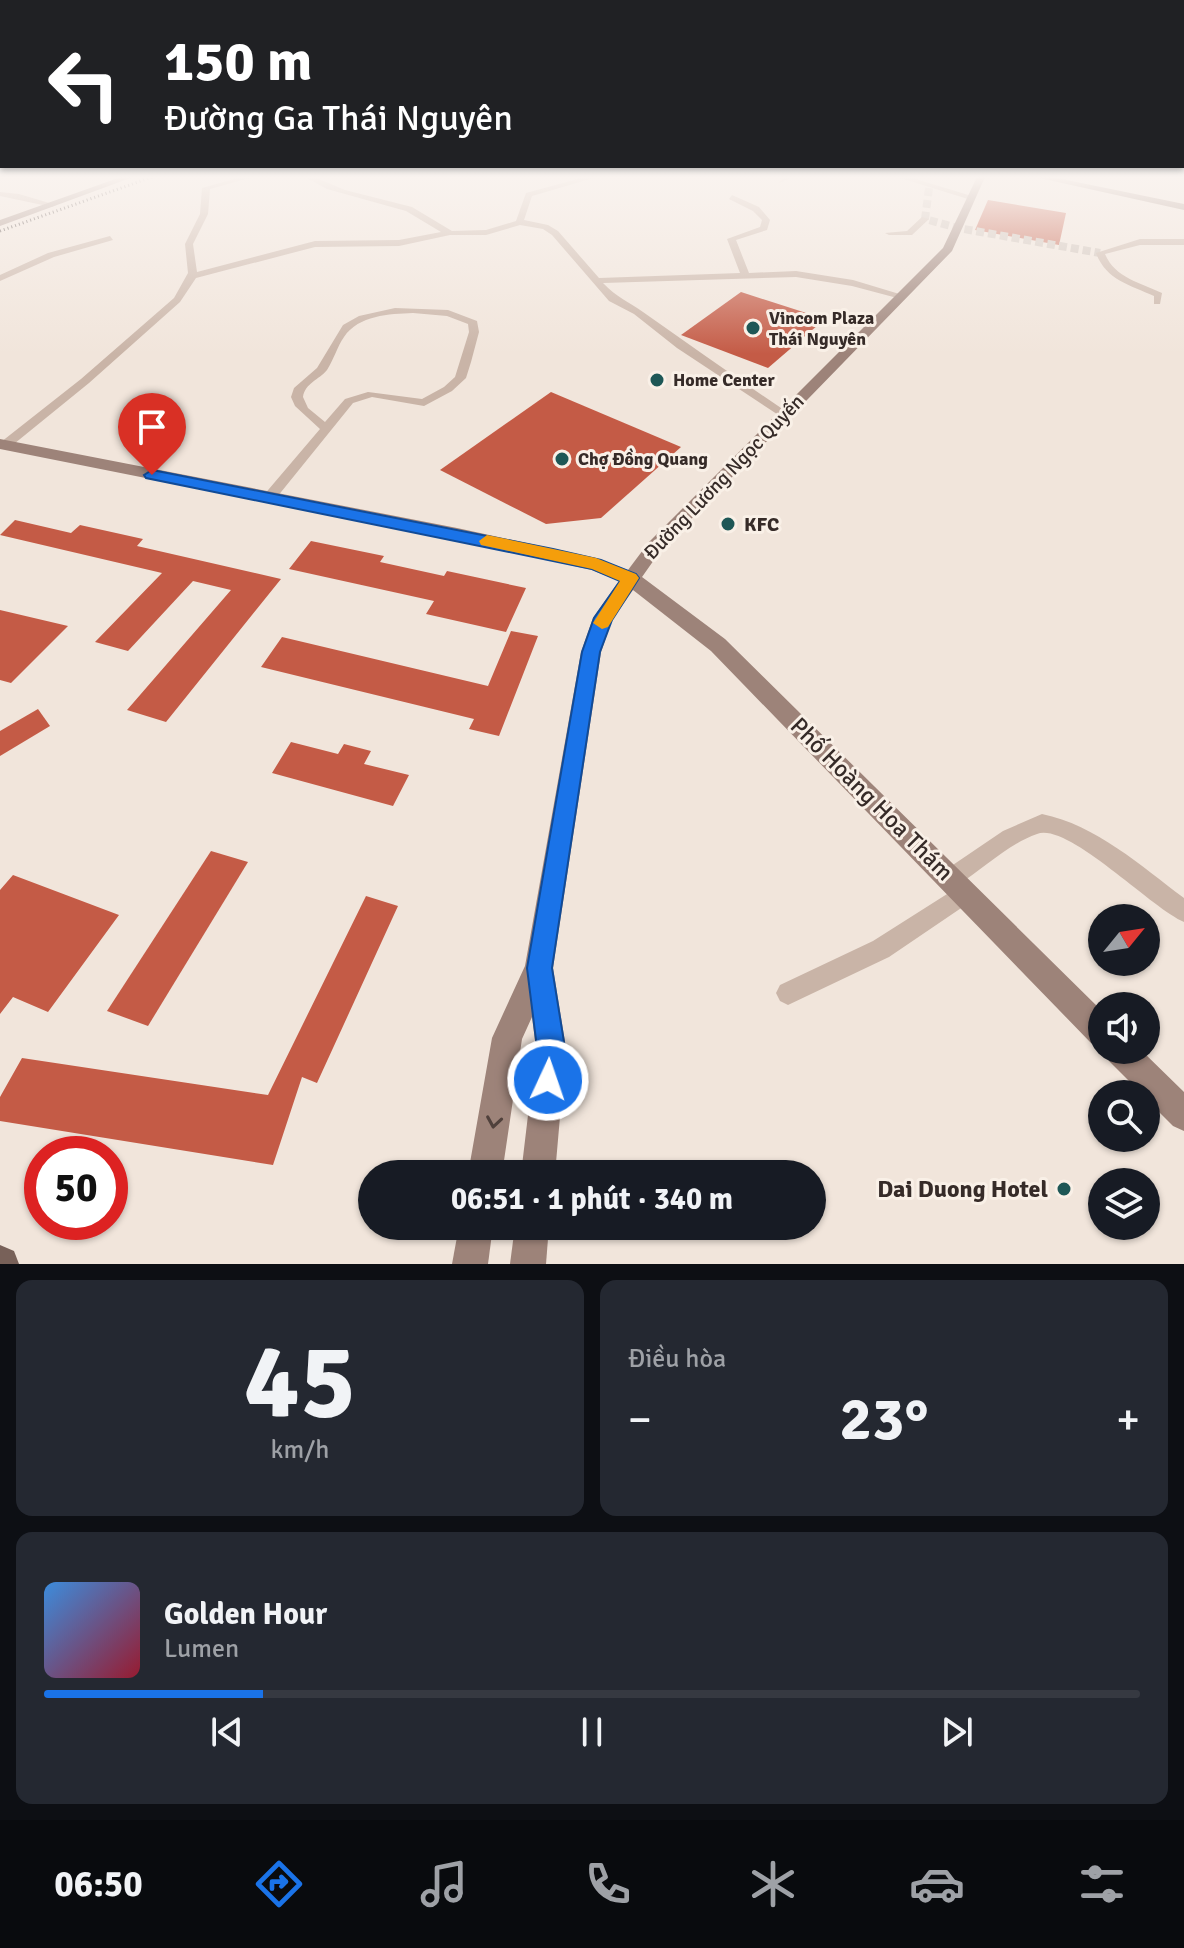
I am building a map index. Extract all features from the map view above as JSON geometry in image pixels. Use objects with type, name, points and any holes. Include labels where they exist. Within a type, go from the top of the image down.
[{"type":"main road","name":"Đường Lương Ngọc Quyến","points":[[487,1160],[507,1038],[539,968],[591,652],[603,618],[655,546],[948,249],[954,236]]},
{"type":"main road","name":"Phố Hoàng Hoa Thám","points":[[3,444],[596,564],[630,578],[718,645],[1088,1018]]},
{"type":"main road","name":"Đường Lương Ngọc Quyến","points":[[539,968],[551,1048],[539,1160]]},
{"type":"main road","points":[[1134,1064],[1184,1115]]},
{"type":"main road","points":[[470,1264],[474,1240]]},
{"type":"main road","points":[[528,1264],[531,1240]]},
{"type":"street","points":[[3,444],[85,381],[177,300],[194,276],[195,261],[189,244],[193,236]]},
{"type":"street","points":[[194,276],[315,244],[399,243],[434,236]]},
{"type":"street","points":[[557,236],[612,299],[637,312],[681,346],[783,414]]},
{"type":"street","points":[[740,236],[731,239],[745,274]]},
{"type":"street","points":[[0,278],[51,255],[110,238]]},
{"type":"street","points":[[1157,302],[1159,295],[1117,277],[1101,259],[1100,253],[1140,242],[1184,242]]},
{"type":"street","points":[[594,281],[745,274],[812,275],[901,296]]},
{"type":"street","points":[[268,499],[354,397],[372,394],[418,403],[448,389],[463,370],[474,332],[473,323],[457,314],[414,311],[365,317],[350,324],[340,334],[322,369],[298,390],[301,407],[326,428]]},
{"type":"street","points":[[788,993],[881,949],[1026,829],[1041,823],[1067,830],[1184,911]]},
{"type":"building","points":[[1009,236],[1061,236],[1059,245]]},
{"type":"building","name":"Vincom Plaza Thái Nguyên","points":[[741,292],[825,319],[768,368],[681,335]]},
{"type":"building","name":"Chợ Đồng Quang","points":[[551,392],[681,447],[601,518],[546,524],[440,470]]},
{"type":"building","points":[[15,520],[71,533],[80,525],[143,539],[137,546],[281,579],[166,722],[127,710],[231,590],[193,581],[128,651],[95,642],[162,573],[0,535]]},
{"type":"building","points":[[311,541],[384,556],[380,562],[444,576],[447,571],[526,588],[506,632],[426,614],[434,601],[289,569]]},
{"type":"building","points":[[0,610],[68,626],[11,683],[0,680]]},
{"type":"building","points":[[511,631],[538,636],[499,736],[469,729],[474,719],[261,667],[282,637],[488,686]]},
{"type":"building","points":[[38,709],[50,726],[0,756],[0,731]]},
{"type":"building","points":[[291,742],[338,754],[344,744],[371,751],[364,764],[409,775],[393,806],[272,773]]},
{"type":"building","points":[[211,851],[248,862],[148,1026],[107,1011]]},
{"type":"building","points":[[13,875],[119,915],[48,1012],[13,997],[0,1014],[0,890]]},
{"type":"building","points":[[366,896],[398,906],[317,1083],[302,1077],[273,1165],[128,1142],[128,1136],[93,1136],[0,1121],[0,1097],[22,1058],[268,1095]]},
{"type":"tunnel","points":[[1003,236],[1100,253]]},
{"type":"slow traffic","points":[[487,541],[596,564],[630,578],[602,623]]},
{"type":"place","name":"Vincom Plaza Thái Nguyên","points":[[753,328]]},
{"type":"place","name":"Home Center","points":[[657,380]]},
{"type":"place","name":"Chợ Đồng Quang","points":[[562,459]]},
{"type":"place","name":"KFC","points":[[728,524]]},
{"type":"place","name":"Dai Duong Hotel","points":[[1064,1189]]},
{"type":"route","points":[[152,475],[457,534],[596,564],[630,578],[603,618],[591,652],[551,886],[539,968],[551,1048],[548,1080]]}]
